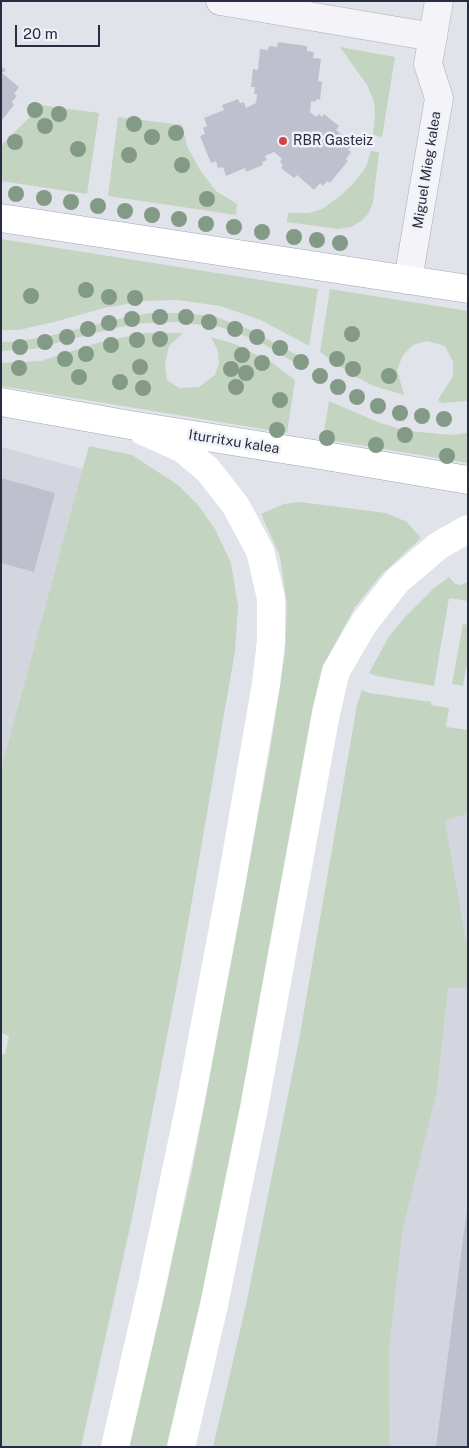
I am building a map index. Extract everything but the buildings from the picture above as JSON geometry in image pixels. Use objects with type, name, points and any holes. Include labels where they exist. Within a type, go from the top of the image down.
[{"type":"main road","points":[[1,218],[468,289]]},
{"type":"main road","name":"Iturritxu kalea","points":[[1,402],[468,480]]},
{"type":"main road","points":[[115,1447],[149,1299],[190,1104],[230,891],[266,684],[271,641],[271,598],[260,551],[236,506],[208,470],[182,449],[130,425]]},
{"type":"main road","points":[[181,1447],[214,1305],[254,1108],[326,713],[336,671],[364,623],[397,581],[438,546],[468,529]]},
{"type":"street","points":[[220,1],[433,37]]},
{"type":"street","name":"Miguel Mieg kalea","points":[[408,280],[439,98],[428,64],[439,1]]},
{"type":"shaded area","points":[[1,447],[83,469],[1,769]]},
{"type":"shaded area","points":[[468,814],[468,939],[466,939],[445,821]]},
{"type":"shaded area","points":[[448,988],[468,988],[468,1447],[390,1447],[389,1349],[403,1228],[437,1091]]},
{"type":"green space","points":[[340,47],[395,57],[382,137],[373,135],[374,101],[367,85]]},
{"type":"green space","points":[[33,104],[99,113],[87,194],[1,181],[1,145],[28,119]]},
{"type":"green space","points":[[118,117],[182,125],[187,146],[200,170],[216,191],[237,204],[236,215],[108,196]]},
{"type":"green space","points":[[371,151],[379,152],[373,202],[369,213],[361,221],[351,227],[338,229],[287,222],[288,213],[309,213],[322,209],[339,197],[352,185],[366,167]]},
{"type":"green space","points":[[1,239],[318,289],[309,346],[261,320],[220,306],[177,300],[145,301],[104,308],[19,330],[1,330]]},
{"type":"green space","points":[[330,289],[468,311],[468,401],[442,403],[438,400],[453,376],[453,362],[445,346],[427,341],[413,345],[403,355],[397,370],[404,395],[374,386],[352,375],[320,352]]},
{"type":"green space","points":[[151,313],[186,313],[216,317],[251,330],[306,360],[304,369],[256,340],[220,327],[177,322],[145,323],[114,328],[34,349],[1,351],[1,342],[45,337],[122,318]]},
{"type":"green space","points":[[145,333],[183,333],[169,346],[165,364],[167,380],[179,388],[199,387],[215,375],[219,363],[218,351],[211,337],[235,344],[271,362],[295,380],[287,433],[1,386],[1,363],[41,361],[101,342]]},
{"type":"green space","points":[[329,401],[380,423],[409,431],[451,435],[468,433],[468,463],[323,439]]},
{"type":"green space","points":[[89,446],[132,455],[178,485],[198,505],[215,529],[231,563],[238,606],[235,651],[182,958],[132,1218],[81,1447],[1,1447],[1,1054],[5,1054],[9,1036],[1,1033],[1,769]]},
{"type":"green space","points":[[299,502],[386,513],[407,522],[421,538],[381,575],[355,607],[330,653],[317,698],[238,1132],[171,1447],[129,1447],[192,1171],[270,751],[285,653],[287,605],[280,556],[261,514],[284,504]]},
{"type":"green space","points":[[449,577],[455,584],[461,585],[468,582],[468,601],[449,598],[434,686],[369,673],[388,638],[404,618],[433,589]]},
{"type":"green space","points":[[463,624],[468,625],[468,668],[466,668],[463,686],[452,684]]},
{"type":"green space","points":[[362,690],[369,693],[431,702],[431,705],[449,708],[446,727],[468,730],[468,814],[445,821],[466,939],[468,939],[468,988],[448,988],[437,1091],[403,1228],[389,1349],[390,1447],[213,1447],[246,1305],[299,1040],[357,705]]},
{"type":"place","name":"RBR Gasteiz","points":[[283,141]]}]
